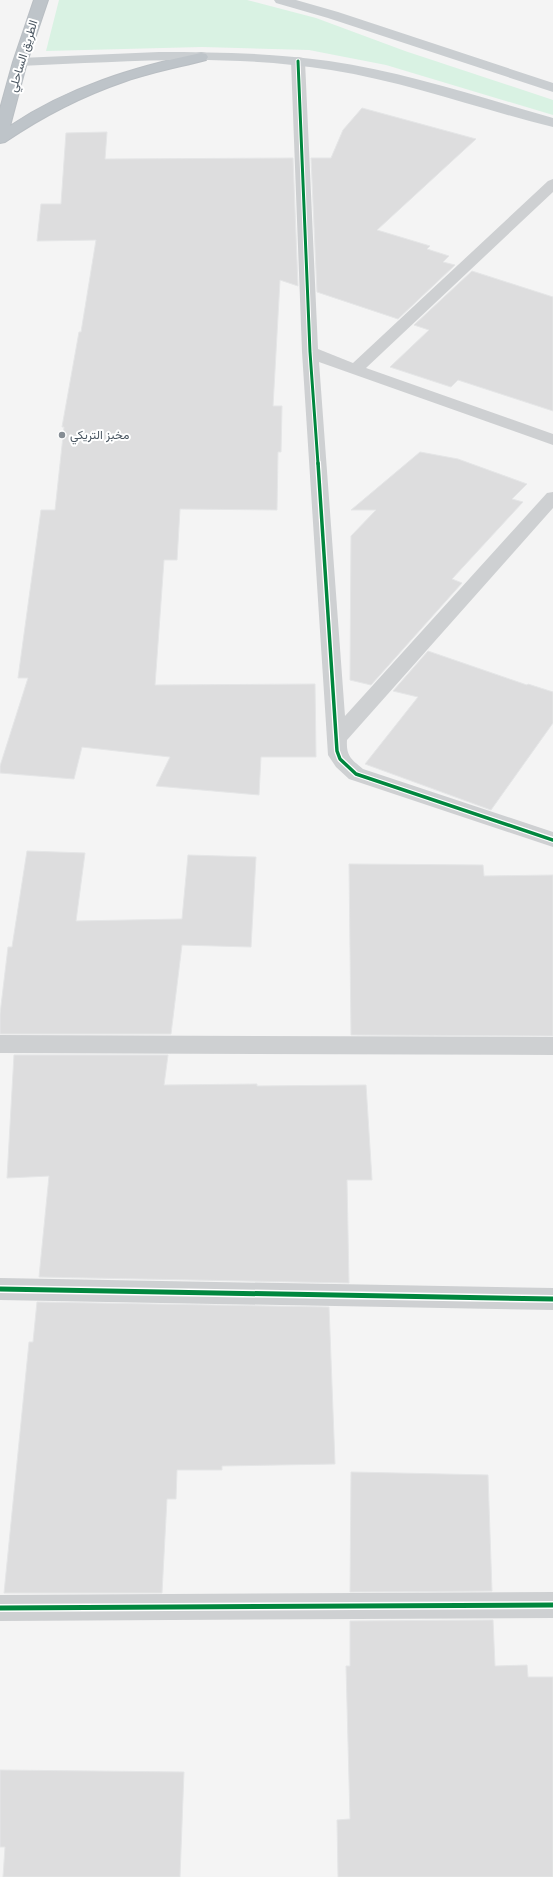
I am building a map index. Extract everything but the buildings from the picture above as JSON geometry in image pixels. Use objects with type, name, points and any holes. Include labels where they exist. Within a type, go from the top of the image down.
[{"type":"highway","name":"الطريق الساحلي","points":[[0,136],[13,62],[41,0]]},
{"type":"highway","points":[[27,7],[33,20]]},
{"type":"highway","points":[[0,139],[31,117],[88,89],[146,69],[201,57]]},
{"type":"main road","points":[[281,0],[333,15],[553,88]]},
{"type":"main road","points":[[13,62],[201,57],[250,57],[298,61],[387,76],[553,123]]},
{"type":"street","points":[[298,61],[310,352],[337,738],[336,751],[356,774],[553,840]]},
{"type":"street","points":[[355,370],[553,184]]},
{"type":"street","points":[[310,352],[355,370],[553,440]]},
{"type":"street","points":[[337,738],[553,497]]},
{"type":"street","points":[[0,1044],[553,1046]]},
{"type":"street","points":[[0,1289],[553,1299]]},
{"type":"street","points":[[0,1608],[553,1605]]},
{"type":"green space","points":[[59,0],[247,0],[316,18],[405,51],[553,100],[553,115],[386,65],[309,50],[202,47],[46,51]]},
{"type":"cycle path","points":[[298,61],[310,352],[338,755],[340,759],[356,774],[553,840]]},
{"type":"cycle path","points":[[0,1289],[553,1299]]},
{"type":"cycle path","points":[[0,1608],[553,1605]]},
{"type":"place","name":"مخبز التريكي","points":[[62,435]]}]
